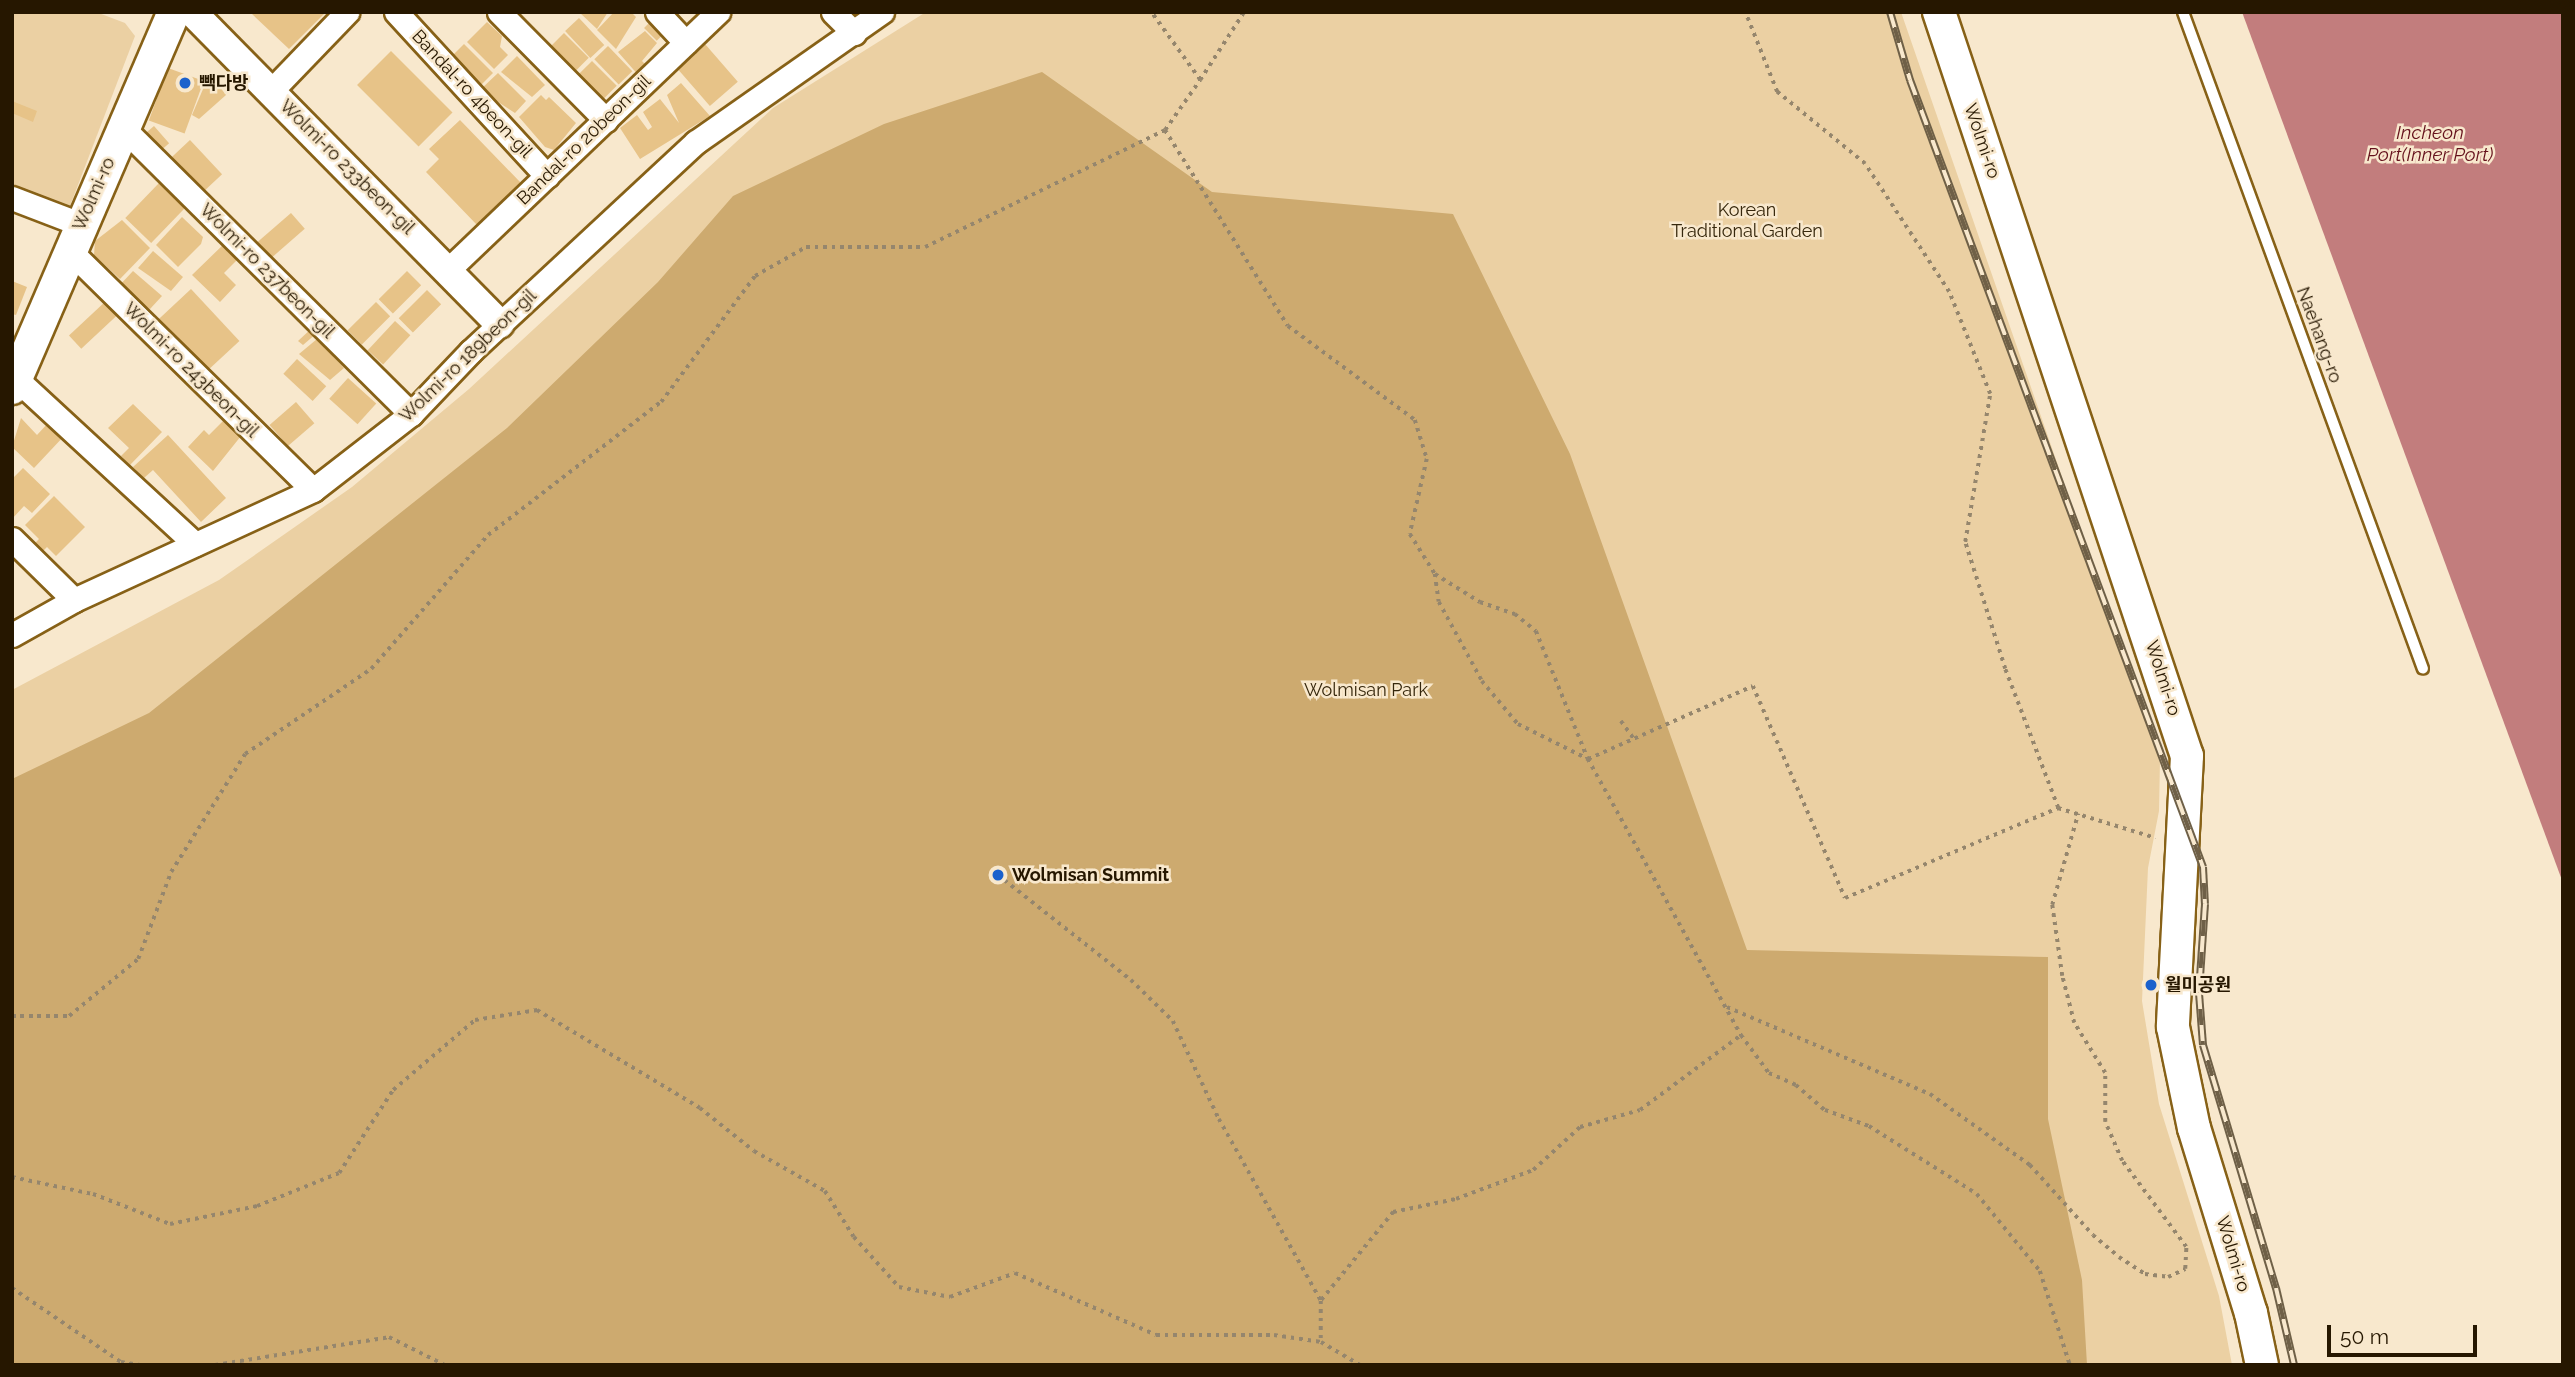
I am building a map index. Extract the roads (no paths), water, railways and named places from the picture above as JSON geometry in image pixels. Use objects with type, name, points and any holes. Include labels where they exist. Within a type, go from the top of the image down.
[{"type":"main road","name":"Wolmi-ro","points":[[14,380],[174,12]]},
{"type":"main road","name":"Wolmi-ro","points":[[1938,12],[2171,697],[2187,756],[2173,1027],[2194,1128],[2251,1313],[2262,1365]]},
{"type":"street","name":"Wolmi-ro 233beon-gil","points":[[192,12],[450,268],[500,324]]},
{"type":"street","points":[[271,91],[347,12]]},
{"type":"street","name":"Bandal-ro 4beon-gil","points":[[396,12],[547,176]]},
{"type":"street","points":[[499,12],[606,120]]},
{"type":"street","points":[[657,12],[686,43]]},
{"type":"street","name":"Bandal-ro 20beon-gil","points":[[450,268],[718,12]]},
{"type":"street","points":[[833,12],[854,33]]},
{"type":"street","name":"Wolmi-ro 189beon-gil","points":[[12,635],[74,600],[313,491],[411,414],[500,324],[696,142],[882,12]]},
{"type":"street","name":"Wolmi-ro 237beon-gil","points":[[123,128],[411,414]]},
{"type":"street","points":[[12,198],[75,237]]},
{"type":"street","name":"Wolmi-ro 243beon-gil","points":[[75,237],[313,491]]},
{"type":"street","name":"Wolmi-ro","points":[[14,380],[195,544]]},
{"type":"street","points":[[12,539],[74,600]]},
{"type":"lane","name":"Naehang-ro","points":[[2183,12],[2423,669]]},
{"type":"water","name":"Incheon Port(Inner Port)","points":[[2242,12],[2563,12],[2563,883]]},
{"type":"railway","points":[[1890,12],[1910,80],[2203,867],[2205,904],[2199,993],[2203,1045],[2276,1288],[2294,1365]]},
{"type":"place","name":"빽다방","points":[[185,83]]},
{"type":"place","name":"Wolmisan Summit","points":[[998,875]]},
{"type":"place","name":"월미공원","points":[[2151,985]]},
{"type":"park label","name":"Korean Traditional Garden","points":[[1747,221]]},
{"type":"park label","name":"Wolmisan Park","points":[[1366,690]]}]
